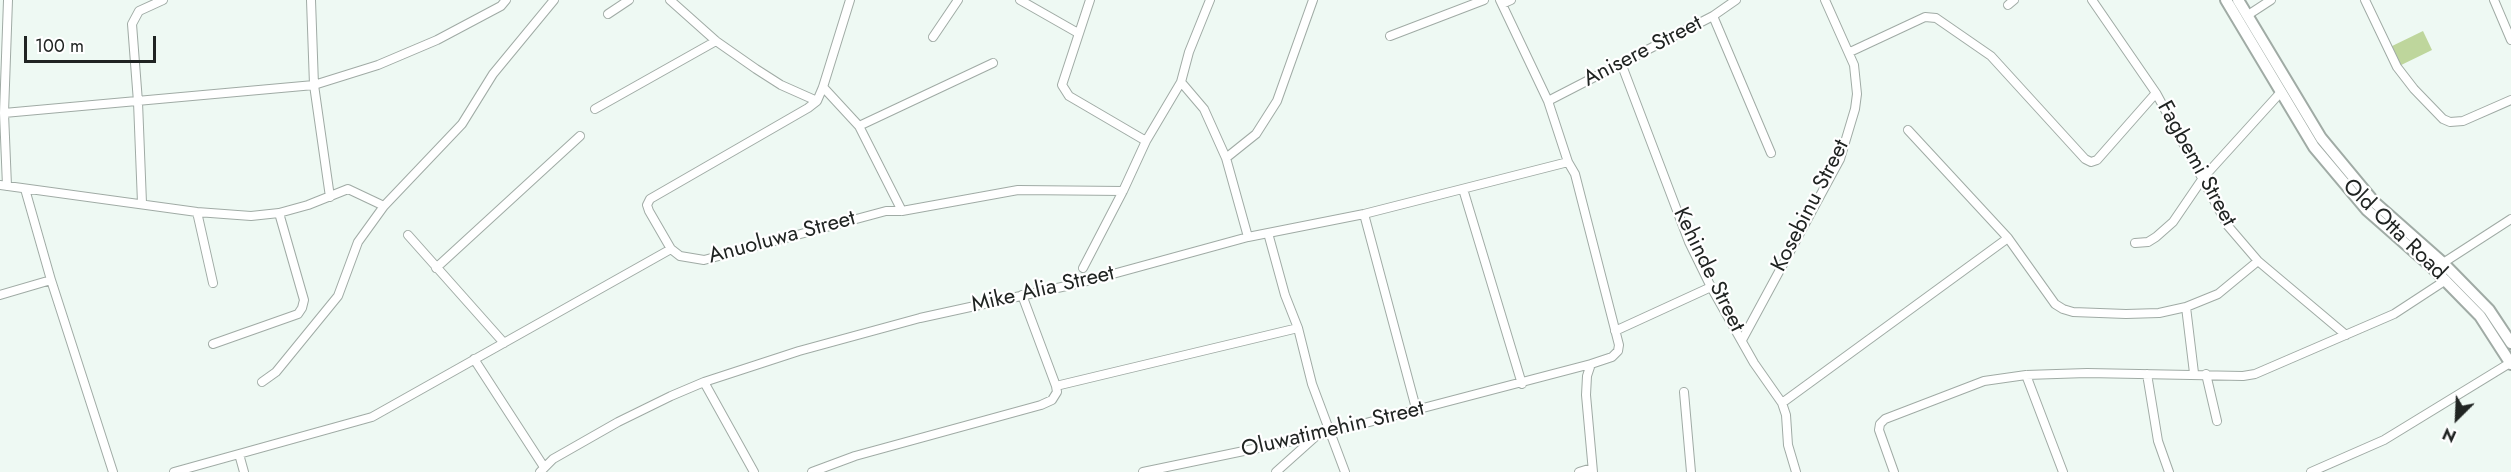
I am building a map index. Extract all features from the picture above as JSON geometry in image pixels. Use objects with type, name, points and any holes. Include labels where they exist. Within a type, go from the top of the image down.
[{"type":"street","points":[[8,0],[3,46],[4,185],[197,212],[251,216],[279,213],[348,189],[384,206]]},
{"type":"street","points":[[142,203],[132,24],[139,11],[163,0]]},
{"type":"street","points":[[311,0],[314,84],[330,197]]},
{"type":"street","points":[[4,113],[314,84],[378,66],[437,40],[485,15],[507,0]]},
{"type":"street","points":[[262,382],[276,372],[338,296],[358,242],[384,206],[462,124],[492,74],[554,0]]},
{"type":"street","points":[[608,14],[629,0]]},
{"type":"street","points":[[670,0],[716,41],[781,85],[817,100]]},
{"type":"street","points":[[174,472],[372,417],[671,249],[647,204],[650,199],[808,108],[817,100],[824,87],[850,0]]},
{"type":"street","points":[[933,37],[958,0]]},
{"type":"street","points":[[1020,0],[1078,33]]},
{"type":"street","points":[[1090,0],[1062,85],[1069,96],[1146,141]]},
{"type":"street","points":[[1083,268],[1146,141],[1181,82],[1189,52],[1210,0]]},
{"type":"street","points":[[1226,158],[1256,134],[1277,101],[1313,0]]},
{"type":"street","points":[[1390,36],[1484,0]]},
{"type":"street","points":[[1510,0],[1501,2],[1548,101],[1568,162],[1575,174],[1616,330],[1711,287]]},
{"type":"street","name":"Anisere Street","points":[[1548,101],[1713,16],[1736,0]]},
{"type":"street","name":"Kosebinu Street","points":[[1742,340],[1840,159],[1848,135],[1857,94],[1854,64],[1825,0]]},
{"type":"street","name":"Fagbemi Street","points":[[2092,0],[2156,93],[2228,226],[2258,261],[2346,335]]},
{"type":"street","name":"Old Otta Road","points":[[2226,0],[2314,147],[2385,227],[2446,280],[2480,316],[2511,364]]},
{"type":"street","name":"Old Otta Road","points":[[2238,0],[2321,138],[2374,202],[2443,263],[2489,310],[2511,343]]},
{"type":"street","points":[[2248,15],[2271,0]]},
{"type":"street","points":[[2365,0],[2397,67],[2414,89],[2443,119],[2450,122],[2463,121],[2511,100]]},
{"type":"street","points":[[2494,0],[2511,40]]},
{"type":"street","points":[[1713,16],[1771,153]]},
{"type":"street","points":[[1850,52],[1925,17],[1936,18],[1991,56],[2085,159],[2091,162],[2097,160],[2156,93]]},
{"type":"street","points":[[595,109],[716,41]]},
{"type":"street","points":[[859,126],[993,63]]},
{"type":"street","name":"Kehinde Street","points":[[1621,63],[1689,242],[1711,287],[1754,363],[1782,403],[1788,423],[1788,445],[1796,472]]},
{"type":"street","points":[[1181,82],[1204,109],[1226,158],[1248,237]]},
{"type":"street","points":[[824,87],[859,126],[902,211]]},
{"type":"street","points":[[2135,243],[2148,242],[2173,222],[2203,178],[2280,92]]},
{"type":"street","points":[[1908,130],[2008,238],[2055,304],[2063,309],[2073,312],[2126,314],[2159,313],[2186,307],[2218,294],[2258,261]]},
{"type":"street","points":[[436,268],[580,136]]},
{"type":"street","name":"Mike Alia Street","points":[[542,470],[553,459],[618,422],[704,382],[832,342],[920,318],[1080,283],[1248,237],[1364,214],[1568,162]]},
{"type":"street","points":[[25,189],[51,280],[113,472]]},
{"type":"street","points":[[1463,189],[1522,384]]},
{"type":"street","name":"Anuoluwa Street","points":[[671,249],[680,256],[704,260],[886,211],[902,211],[1018,190],[1123,191]]},
{"type":"street","points":[[197,212],[213,283]]},
{"type":"street","points":[[213,344],[298,314],[302,308],[304,300],[279,213]]},
{"type":"street","points":[[1364,214],[1417,412]]},
{"type":"street","points":[[2443,263],[2511,219]]},
{"type":"street","points":[[1268,233],[1285,295],[1298,328],[1312,384],[1345,472]]},
{"type":"street","points":[[408,235],[504,343]]},
{"type":"street","points":[[1782,403],[2008,238]]},
{"type":"street","points":[[0,296],[51,280]]},
{"type":"street","points":[[1894,472],[1879,430],[1880,424],[1885,419],[1984,381],[2026,375],[2087,373],[2194,373],[2243,376],[2255,374],[2394,314],[2446,280]]},
{"type":"street","points":[[812,472],[855,456],[1041,405],[1052,400],[1057,392],[1056,386],[1022,295]]},
{"type":"street","points":[[2186,307],[2194,373]]},
{"type":"street","points":[[1056,386],[1298,328]]},
{"type":"street","name":"Oluwatimehin Street","points":[[1143,472],[1316,436],[1417,412],[1591,364],[1612,357],[1618,351],[1616,330]]},
{"type":"street","points":[[474,359],[542,470]]},
{"type":"street","points":[[1580,472],[1593,470],[1586,395],[1591,364]]},
{"type":"street","points":[[2311,472],[2384,440],[2511,364]]},
{"type":"street","points":[[2147,374],[2158,441],[2169,472]]},
{"type":"street","points":[[2206,374],[2217,421]]},
{"type":"street","points":[[2026,375],[2063,472]]},
{"type":"street","points":[[704,382],[754,472]]},
{"type":"street","points":[[1684,392],[1691,472]]},
{"type":"street","points":[[1276,472],[1316,436]]},
{"type":"street","points":[[239,454],[244,472]]},
{"type":"green space","points":[[2423,31],[2432,50],[2395,68],[2386,49]]}]
